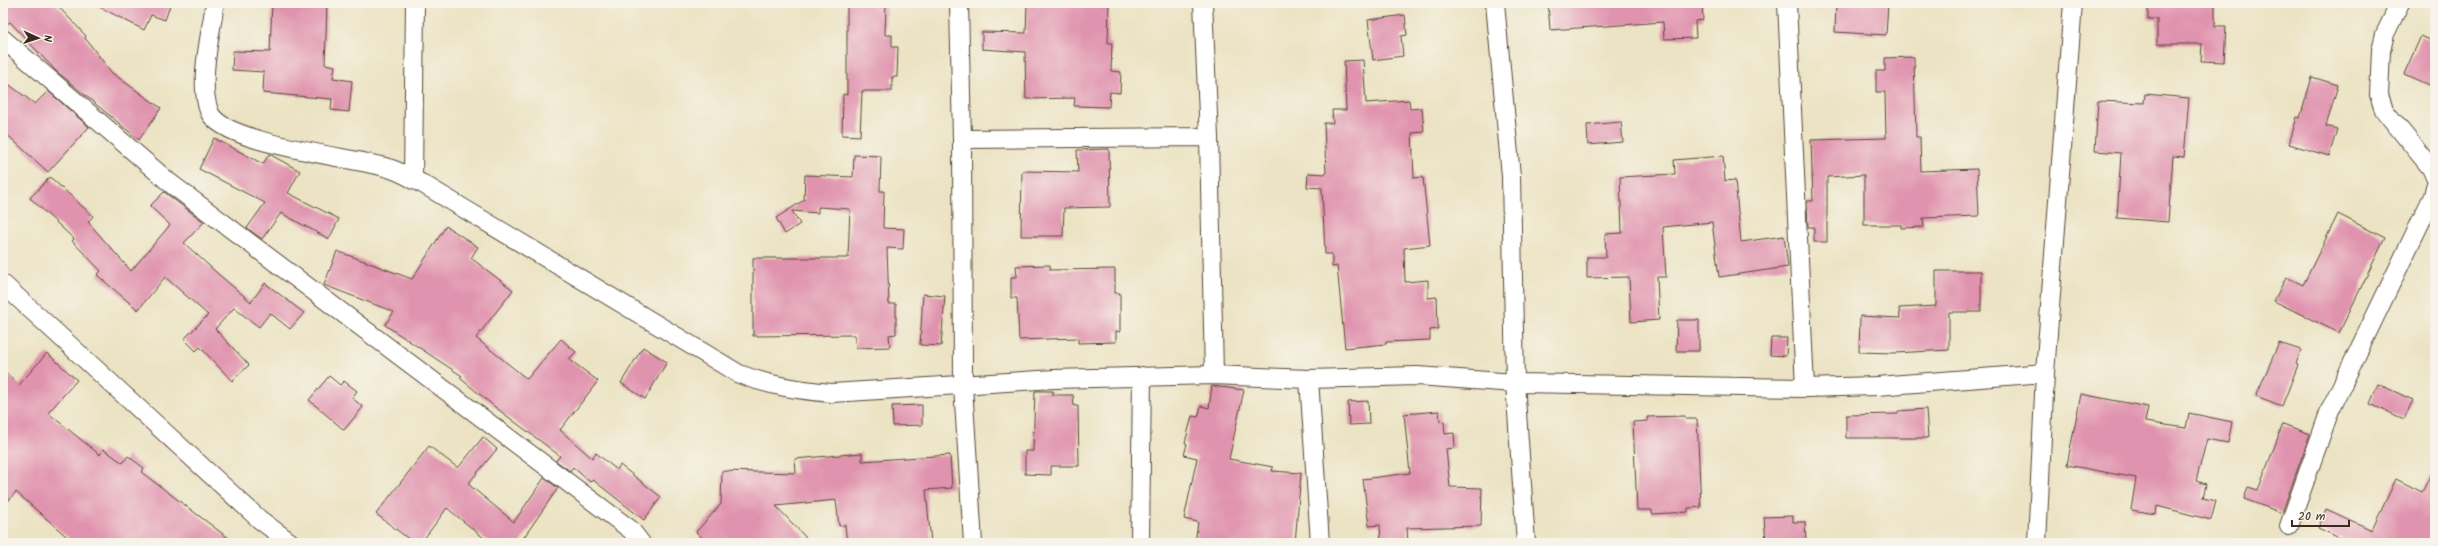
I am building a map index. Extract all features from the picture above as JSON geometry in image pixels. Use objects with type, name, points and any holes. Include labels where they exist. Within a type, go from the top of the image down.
[{"type":"street","points":[[215,3],[204,85],[209,112],[217,122],[251,139],[388,168],[414,180],[739,374],[765,384],[796,390],[832,393],[1142,376],[1214,375],[1309,379],[1417,376],[1515,382],[1805,388],[1877,386],[2045,373]]},
{"type":"street","points":[[414,180],[415,3]]},
{"type":"street","points":[[959,3],[962,139],[963,386],[973,543]]},
{"type":"street","points":[[1203,3],[1209,137],[1214,375]]},
{"type":"street","points":[[1495,3],[1511,176],[1515,382],[1526,543]]},
{"type":"street","points":[[1787,3],[1805,388]]},
{"type":"street","points":[[2037,543],[2045,373],[2073,3]]},
{"type":"street","points":[[2400,3],[2385,34],[2381,50],[2379,95],[2384,110],[2431,168],[2435,177]]},
{"type":"street","points":[[3,39],[170,183],[631,530],[641,543]]},
{"type":"street","points":[[962,139],[1209,137]]},
{"type":"street","points":[[2289,526],[2330,410],[2433,196],[2435,187]]},
{"type":"street","points":[[3,284],[254,514],[291,543]]},
{"type":"street","points":[[1140,543],[1142,376]]},
{"type":"street","points":[[1309,379],[1320,543]]},
{"type":"building","points":[[3,3],[55,3],[86,36],[85,38],[112,73],[161,108],[139,140],[55,70],[10,22],[3,27]]},
{"type":"building","points":[[92,3],[171,3],[165,20],[151,15],[144,30]]},
{"type":"building","points":[[272,3],[327,3],[325,64],[335,66],[333,78],[352,81],[349,112],[331,110],[332,99],[263,93],[264,72],[232,70],[233,51],[270,52]]},
{"type":"building","points":[[847,3],[886,3],[885,35],[892,35],[892,47],[898,47],[897,77],[892,77],[892,91],[862,91],[860,136],[842,135],[843,94],[847,95]]},
{"type":"building","points":[[1027,3],[1109,3],[1108,43],[1112,43],[1111,71],[1121,72],[1120,93],[1110,92],[1109,107],[1074,106],[1075,98],[1026,99],[1025,52],[982,49],[982,32],[1026,33]]},
{"type":"building","points":[[1548,3],[1702,3],[1703,20],[1695,21],[1696,38],[1664,39],[1663,22],[1550,30]]},
{"type":"building","points":[[1836,3],[1888,3],[1886,35],[1835,32]]},
{"type":"building","points":[[2148,3],[2215,3],[2215,26],[2226,26],[2224,62],[2201,61],[2202,44],[2157,44],[2157,19],[2148,19]]},
{"type":"building","points":[[1405,15],[1407,35],[1401,36],[1403,56],[1373,60],[1368,20]]},
{"type":"building","points":[[2421,36],[2435,42],[2435,88],[2404,74]]},
{"type":"building","points":[[1914,57],[1916,137],[1920,137],[1921,171],[1977,169],[1979,216],[1923,218],[1924,227],[1901,228],[1901,225],[1864,225],[1864,175],[1827,177],[1827,242],[1814,242],[1814,227],[1808,227],[1807,201],[1813,201],[1811,140],[1886,138],[1885,92],[1876,92],[1876,71],[1885,71],[1885,58]]},
{"type":"building","points":[[1363,60],[1366,103],[1409,100],[1410,109],[1422,108],[1424,132],[1412,133],[1414,178],[1423,177],[1430,245],[1404,248],[1405,282],[1428,280],[1428,298],[1437,297],[1438,329],[1430,330],[1430,340],[1386,342],[1386,344],[1345,348],[1337,266],[1332,267],[1332,254],[1325,254],[1322,188],[1307,187],[1308,173],[1326,174],[1324,123],[1333,123],[1332,110],[1346,110],[1344,61]]},
{"type":"building","points":[[2312,77],[2338,85],[2326,126],[2337,129],[2329,156],[2289,144],[2297,117],[2300,118]]},
{"type":"building","points":[[3,80],[35,104],[48,91],[89,127],[48,172],[3,131]]},
{"type":"building","points":[[2145,94],[2189,98],[2184,157],[2173,156],[2168,222],[2117,218],[2121,153],[2095,151],[2098,101],[2144,103]]},
{"type":"building","points":[[1621,122],[1623,142],[1588,145],[1587,125]]},
{"type":"building","points":[[214,138],[263,164],[269,154],[300,171],[288,193],[339,219],[329,239],[281,213],[262,239],[247,228],[265,203],[199,169]]},
{"type":"building","points":[[1109,149],[1110,207],[1064,208],[1063,236],[1021,236],[1022,171],[1078,172],[1077,150]]},
{"type":"building","points":[[854,155],[881,156],[880,191],[884,191],[883,228],[904,229],[903,249],[887,248],[889,304],[896,304],[896,334],[889,335],[890,347],[856,348],[855,335],[753,336],[753,258],[848,258],[850,209],[818,207],[818,213],[792,211],[800,224],[785,234],[776,218],[804,200],[805,175],[853,177]]},
{"type":"building","points":[[1723,156],[1725,181],[1735,180],[1741,242],[1784,236],[1788,267],[1719,277],[1712,222],[1663,227],[1666,277],[1657,277],[1659,320],[1631,322],[1629,277],[1587,278],[1587,257],[1606,257],[1605,234],[1622,233],[1620,177],[1675,174],[1674,160]]},
{"type":"building","points":[[50,177],[93,216],[88,222],[131,271],[170,225],[150,206],[164,192],[204,222],[184,243],[217,273],[251,302],[265,283],[304,313],[290,329],[270,313],[259,327],[234,308],[215,329],[249,365],[232,381],[200,347],[196,351],[184,339],[208,315],[165,277],[138,310],[97,275],[101,271],[72,241],[74,239],[30,198]]},
{"type":"building","points":[[2338,214],[2385,238],[2339,333],[2274,301],[2286,277],[2303,285]]},
{"type":"building","points":[[446,226],[478,247],[471,258],[513,290],[476,338],[527,379],[561,339],[576,352],[569,359],[598,381],[560,430],[592,458],[596,453],[617,470],[620,465],[661,497],[644,520],[593,480],[590,482],[573,467],[570,471],[556,461],[560,456],[495,407],[460,378],[462,376],[385,325],[394,312],[324,285],[337,251],[412,279]]},
{"type":"building","points":[[1050,265],[1050,270],[1115,269],[1115,293],[1120,293],[1120,332],[1116,331],[1116,342],[1078,343],[1078,338],[1019,340],[1017,298],[1011,298],[1011,277],[1017,277],[1016,266]]},
{"type":"building","points":[[1936,271],[1981,271],[1981,312],[1949,312],[1949,350],[1895,353],[1859,352],[1860,316],[1900,318],[1899,308],[1936,306]]},
{"type":"building","points":[[923,294],[945,296],[941,346],[920,345]]},
{"type":"building","points":[[1677,320],[1699,320],[1699,351],[1676,351]]},
{"type":"building","points":[[1771,338],[1787,338],[1786,356],[1770,355]]},
{"type":"building","points":[[2279,343],[2301,350],[2296,364],[2298,365],[2282,406],[2256,396]]},
{"type":"building","points":[[643,347],[667,362],[645,399],[621,383]]},
{"type":"building","points":[[47,353],[77,380],[48,413],[100,455],[103,449],[123,463],[128,456],[144,468],[141,472],[235,543],[74,543],[16,492],[3,507],[3,370],[19,385]]},
{"type":"building","points":[[329,376],[340,385],[344,381],[357,391],[352,398],[363,407],[344,430],[309,400]]},
{"type":"building","points":[[2378,384],[2413,400],[2404,419],[2370,404]]},
{"type":"building","points":[[1212,386],[1244,390],[1229,459],[1273,467],[1272,471],[1301,473],[1295,543],[1259,540],[1259,543],[1195,543],[1198,522],[1184,519],[1197,458],[1184,455],[1187,444],[1185,443],[1192,416],[1198,417],[1201,406],[1209,408]]},
{"type":"building","points":[[1035,391],[1053,391],[1053,395],[1073,395],[1074,406],[1078,406],[1079,466],[1051,466],[1051,475],[1025,474],[1025,451],[1033,451]]},
{"type":"building","points":[[2081,394],[2148,407],[2145,422],[2186,428],[2189,413],[2232,422],[2228,443],[2207,439],[2196,481],[2206,484],[2203,498],[2216,501],[2211,520],[2157,506],[2156,514],[2131,510],[2136,478],[2067,465]]},
{"type":"building","points":[[1368,401],[1369,424],[1349,425],[1348,402]]},
{"type":"building","points":[[922,405],[922,425],[893,426],[892,406]]},
{"type":"building","points":[[1926,409],[1928,438],[1846,438],[1846,415],[1898,414],[1898,411]]},
{"type":"building","points":[[1439,411],[1440,422],[1444,421],[1445,434],[1454,433],[1455,448],[1446,449],[1450,487],[1482,488],[1481,526],[1407,528],[1408,543],[1381,543],[1380,525],[1369,526],[1363,479],[1410,473],[1404,414]]},
{"type":"building","points":[[1685,416],[1685,419],[1697,419],[1701,507],[1688,508],[1688,512],[1652,514],[1652,510],[1637,510],[1633,422],[1648,421],[1647,417]]},
{"type":"building","points":[[2283,424],[2310,434],[2282,513],[2244,499],[2248,487],[2258,490]]},
{"type":"building","points":[[483,437],[497,449],[468,484],[514,522],[544,478],[558,488],[520,543],[490,543],[447,508],[421,543],[414,543],[376,514],[429,446],[458,468]]},
{"type":"building","points":[[862,453],[862,461],[950,455],[952,488],[926,490],[931,543],[847,543],[845,525],[839,526],[836,500],[776,506],[811,543],[708,543],[696,532],[721,504],[722,471],[796,473],[795,459]]},
{"type":"building","points":[[2435,466],[2435,543],[2350,543],[2318,528],[2326,509],[2372,530],[2396,479],[2422,492]]},
{"type":"building","points":[[1793,516],[1793,522],[1805,522],[1806,543],[1766,543],[1764,517]]}]
